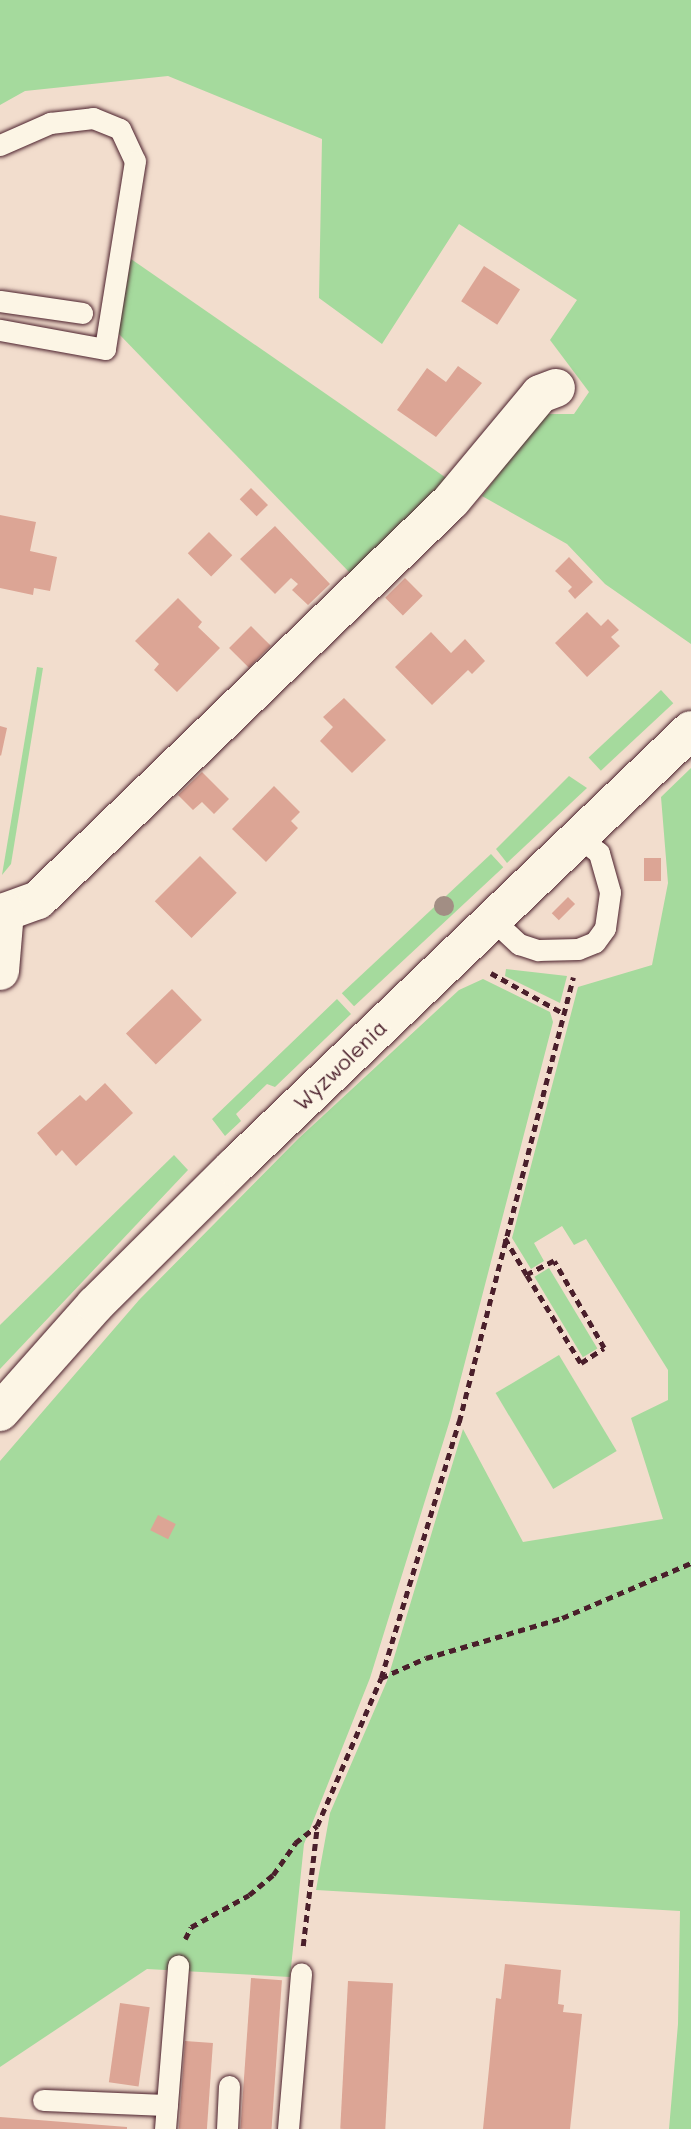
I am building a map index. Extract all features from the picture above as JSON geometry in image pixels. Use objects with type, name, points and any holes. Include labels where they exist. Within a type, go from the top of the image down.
[{"type":"street","points":[[0,971],[2,910],[38,900],[451,501],[540,394],[555,388]]},
{"type":"street","name":"Wyzwolenia","points":[[0,1412],[114,1286],[577,836],[691,730]]},
{"type":"lane","points":[[0,145],[50,123],[93,118],[120,129],[135,161],[105,349],[0,330]]},
{"type":"lane","points":[[0,301],[82,313]]},
{"type":"lane","points":[[492,919],[519,944],[538,950],[579,948],[595,942],[605,928],[610,892],[599,853],[577,836]]},
{"type":"lane","points":[[165,2129],[178,1966]]},
{"type":"lane","points":[[288,2129],[301,1974]]},
{"type":"lane","points":[[227,2129],[229,2086]]},
{"type":"lane","points":[[43,2100],[167,2105]]},
{"type":"path","points":[[486,968],[497,979],[563,1013]]},
{"type":"path","points":[[301,1974],[317,1826],[381,1678],[459,1422],[504,1237],[574,973]]},
{"type":"path","points":[[504,1237],[580,1363],[604,1348],[554,1261],[527,1275]]},
{"type":"path","points":[[381,1678],[426,1658],[562,1618],[691,1563]]},
{"type":"path","points":[[178,1966],[191,1927],[249,1895],[273,1875],[295,1843],[317,1826]]},
{"type":"green space","points":[[0,0],[691,0],[691,644],[605,584],[567,544],[482,496],[544,414],[574,414],[589,392],[550,340],[577,300],[459,224],[382,344],[319,298],[322,139],[168,76],[25,91],[0,105]]},
{"type":"green space","points":[[131,259],[452,482],[351,574],[118,333]]},
{"type":"green space","points":[[37,667],[43,668],[11,864],[2,875]]},
{"type":"green space","points":[[661,690],[673,703],[601,771],[589,758]]},
{"type":"green space","points":[[691,768],[691,2129],[669,2129],[678,2024],[680,1911],[316,1890],[330,1813],[387,1681],[463,1429],[523,1542],[663,1519],[631,1418],[668,1400],[668,1370],[586,1239],[574,1245],[562,1226],[534,1243],[544,1261],[531,1269],[512,1238],[578,987],[652,965],[668,883],[661,797]]},
{"type":"green space","points":[[569,776],[587,788],[507,863],[496,849]]},
{"type":"green space","points":[[491,854],[503,867],[354,1006],[342,993]]},
{"type":"green space","points":[[506,969],[567,976],[560,1003],[505,976]]},
{"type":"green space","points":[[483,979],[550,1012],[553,1022],[450,1420],[370,1678],[304,1844],[290,1977],[147,1969],[0,2067],[0,1461],[139,1300],[298,1139],[459,990]]},
{"type":"green space","points":[[337,999],[351,1014],[275,1087],[267,1084],[236,1114],[241,1121],[225,1136],[212,1119]]},
{"type":"green space","points":[[174,1155],[188,1170],[0,1369],[0,1325]]},
{"type":"green space","points":[[549,1268],[597,1349],[583,1357],[534,1277]]},
{"type":"green space","points":[[559,1355],[617,1451],[553,1489],[496,1393]]},
{"type":"building","points":[[484,266],[520,289],[497,325],[461,301]]},
{"type":"building","points":[[458,366],[482,383],[436,437],[397,410],[427,368],[446,382]]},
{"type":"building","points":[[251,488],[268,505],[257,516],[240,499]]},
{"type":"building","points":[[0,515],[36,522],[30,551],[57,557],[50,591],[34,588],[33,595],[0,588]]},
{"type":"building","points":[[275,526],[330,584],[308,605],[292,590],[298,584],[291,578],[275,594],[240,559]]},
{"type":"building","points":[[209,532],[232,555],[211,577],[188,553]]},
{"type":"building","points":[[569,557],[593,582],[575,599],[568,591],[572,587],[555,571]]},
{"type":"building","points":[[405,578],[423,596],[403,615],[385,598]]},
{"type":"building","points":[[178,598],[202,622],[198,627],[220,648],[177,692],[154,670],[159,664],[135,641]]},
{"type":"building","points":[[587,612],[601,626],[608,619],[619,630],[611,637],[620,646],[587,677],[555,643]]},
{"type":"building","points":[[251,626],[271,646],[249,668],[229,648]]},
{"type":"building","points":[[431,632],[451,653],[465,639],[485,661],[472,674],[468,670],[432,705],[395,667]]},
{"type":"building","points":[[344,698],[386,740],[352,773],[320,741],[333,727],[323,717]]},
{"type":"building","points":[[0,726],[7,728],[1,756],[0,755]]},
{"type":"building","points":[[202,772],[229,799],[214,814],[202,802],[193,810],[178,795]]},
{"type":"building","points":[[274,786],[300,812],[291,821],[298,828],[266,862],[232,829]]},
{"type":"building","points":[[200,856],[237,893],[192,938],[155,901]]},
{"type":"building","points":[[644,858],[661,858],[661,881],[644,881]]},
{"type":"building","points":[[568,897],[575,904],[559,920],[552,913]]},
{"type":"building","points":[[172,989],[202,1020],[156,1064],[126,1033]]},
{"type":"building","points":[[105,1083],[133,1113],[76,1166],[62,1150],[56,1156],[37,1133],[80,1095],[86,1101]]},
{"type":"building","points":[[158,1515],[176,1524],[168,1539],[150,1530]]},
{"type":"building","points":[[505,1964],[561,1970],[558,2004],[564,2005],[563,2012],[582,2014],[570,2129],[483,2129],[496,1998],[501,1999]]},
{"type":"building","points":[[251,1978],[282,1980],[272,2129],[240,2129]]},
{"type":"building","points":[[348,1981],[393,1983],[385,2129],[340,2129]]},
{"type":"building","points":[[120,2003],[150,2007],[139,2086],[109,2082]]},
{"type":"building","points":[[185,2041],[213,2043],[207,2129],[179,2129]]},
{"type":"building","points":[[0,2117],[127,2127],[127,2129],[0,2129]]}]
